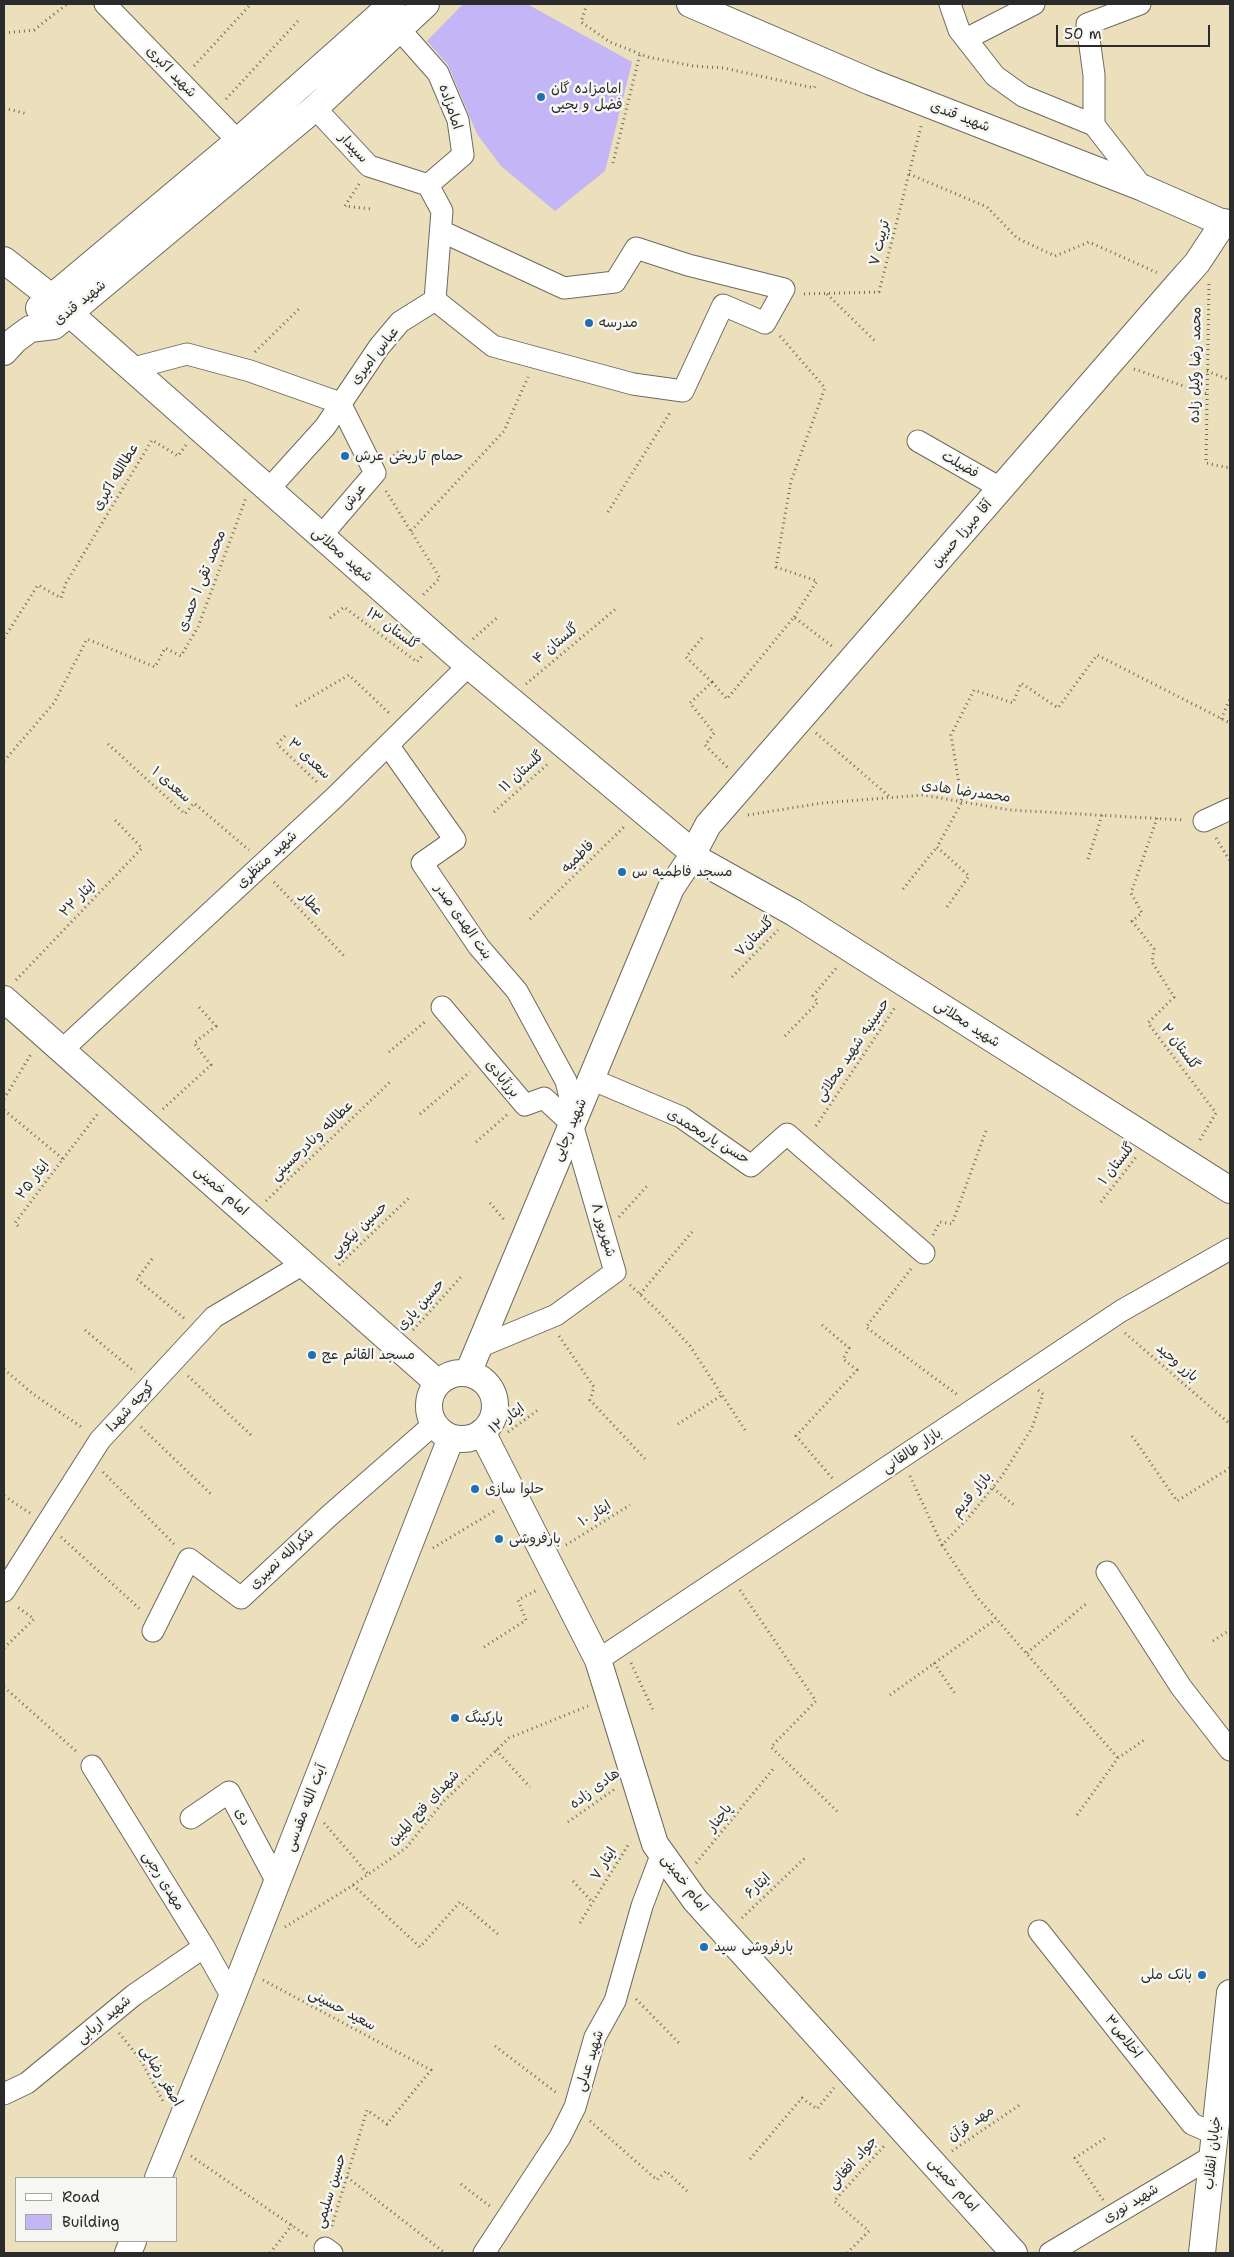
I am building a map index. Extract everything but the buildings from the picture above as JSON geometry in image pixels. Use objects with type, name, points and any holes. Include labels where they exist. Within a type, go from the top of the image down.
[{"type":"main road","name":"شهید قندی","points":[[13,339],[54,326],[59,305],[238,141],[392,4]]},
{"type":"main road","name":"شهید قندی","points":[[59,305],[315,108],[426,4]]},
{"type":"main road","name":"شهید قندی","points":[[690,4],[871,82],[1143,188],[1227,224]]},
{"type":"main road","name":"آقا میرزا حسین","points":[[671,888],[693,854],[708,825],[1002,489],[1197,262],[1227,224]]},
{"type":"main road","name":"شهید محلاتی","points":[[4,260],[59,305],[454,653],[693,854],[794,913],[1230,1190]]},
{"type":"main road","name":"شهید رجایی","points":[[468,1373],[671,888]]},
{"type":"main road","name":"امام خمینی","points":[[7,993],[52,1042],[438,1383]]},
{"type":"main road","points":[[457,1373],[468,1373],[487,1383],[496,1403],[495,1414],[486,1439],[473,1438],[462,1440],[442,1431],[429,1414],[428,1403],[431,1392],[438,1383],[447,1376],[457,1373]]},
{"type":"main road","name":"آیت الله مقدسی","points":[[158,2177],[232,1997],[400,1567],[442,1431]]},
{"type":"main road","name":"امام خمینی","points":[[486,1439],[598,1660],[655,1844],[694,1900],[1014,2253]]},
{"type":"main road","name":"خیابان انقلاب","points":[[1202,2253],[1230,1993]]},
{"type":"street","name":"شهید اکبری","points":[[105,4],[238,141]]},
{"type":"street","points":[[950,4],[959,30],[995,76],[1023,96],[1094,125],[1143,188]]},
{"type":"street","points":[[966,39],[1034,4]]},
{"type":"street","points":[[1094,125],[1094,75],[1087,24],[1140,4]]},
{"type":"street","name":"امامزاده","points":[[399,29],[438,73],[458,120],[463,155],[428,185]]},
{"type":"street","name":"سپیدار","points":[[315,108],[369,166],[428,185]]},
{"type":"street","points":[[428,185],[442,211],[435,300],[493,346],[633,384],[683,391],[723,305],[765,322],[784,289],[688,265],[636,248],[615,282],[564,288],[441,231]]},
{"type":"street","name":"عباس امیری","points":[[261,483],[325,427],[379,347],[400,322],[435,300]]},
{"type":"street","points":[[130,368],[187,354],[239,368],[340,403]]},
{"type":"street","name":"عرش","points":[[321,536],[375,472],[340,403]]},
{"type":"street","name":"فضیلت","points":[[918,441],[1002,489]]},
{"type":"street","name":"شهید منتظری","points":[[52,1042],[262,865],[334,798],[406,728],[454,653]]},
{"type":"street","name":"بنت الهدی صدر","points":[[388,745],[455,840],[422,863],[479,947],[517,991],[566,1081],[574,1121]]},
{"type":"street","points":[[1204,821],[1230,809]]},
{"type":"street","name":"برزآبادی","points":[[442,1007],[525,1105],[544,1098],[574,1121]]},
{"type":"street","name":"حسن یارمحمدی","points":[[591,1079],[681,1117],[751,1166],[787,1134],[924,1253]]},
{"type":"street","name":"۸ شهریور","points":[[479,1346],[556,1315],[615,1272],[574,1121]]},
{"type":"street","name":"بازار طالقانی","points":[[598,1660],[1110,1319],[1230,1249]]},
{"type":"street","name":"کوچه شهدا","points":[[8,1597],[48,1524],[95,1448],[172,1362],[214,1318],[313,1272]]},
{"type":"street","name":"شکرالله نصیری","points":[[189,1559],[240,1598],[329,1516],[442,1431]]},
{"type":"street","points":[[155,1628],[189,1559]]},
{"type":"street","points":[[1107,1572],[1181,1687],[1230,1750]]},
{"type":"street","name":"مهدی رجبی","points":[[92,1766],[204,1947],[232,1997]]},
{"type":"street","name":"دی","points":[[191,1818],[229,1792],[277,1882]]},
{"type":"street","name":"شهید عدلی","points":[[484,2253],[508,2219],[560,2136],[575,2108],[595,2036],[615,2001],[642,1906],[662,1853]]},
{"type":"street","name":"اخلاص۳","points":[[1039,1931],[1192,2124],[1214,2145]]},
{"type":"street","name":"شهید اربابی","points":[[4,2094],[27,2082],[134,1995],[204,1947]]},
{"type":"street","name":"شهید نوری","points":[[1050,2253],[1113,2215],[1214,2145]]},
{"type":"path","points":[[4,33],[34,30],[67,4]]},
{"type":"path","points":[[181,82],[251,4]]},
{"type":"path","points":[[587,4],[581,22],[610,42],[640,54],[692,66],[724,68],[814,88]]},
{"type":"path","points":[[212,114],[298,21]]},
{"type":"path","points":[[613,163],[640,54]]},
{"type":"path","name":"تربیت ۷","points":[[781,294],[879,292],[927,104]]},
{"type":"path","points":[[4,108],[28,114]]},
{"type":"path","points":[[369,166],[345,206],[371,209]]},
{"type":"path","points":[[909,174],[987,207],[1017,238],[1055,256],[1089,242],[1180,282]]},
{"type":"path","name":"محمد رضا وکیل زاده","points":[[1209,282],[1206,463],[1230,468]]},
{"type":"path","points":[[827,293],[875,341]]},
{"type":"path","points":[[239,368],[301,307]]},
{"type":"path","points":[[702,638],[686,657],[712,682],[726,699],[794,616],[816,581],[776,566],[791,482],[825,388],[765,322]]},
{"type":"path","points":[[411,532],[504,431],[536,358]]},
{"type":"path","points":[[1112,361],[1207,394]]},
{"type":"path","points":[[1207,371],[1230,380]]},
{"type":"path","points":[[608,512],[683,391]]},
{"type":"path","name":"عطاالله اکبری","points":[[4,638],[38,585],[61,598],[66,583],[152,440],[178,456],[197,428]]},
{"type":"path","points":[[375,472],[440,578],[407,612]]},
{"type":"path","name":"محمد تقی ا حمدی","points":[[4,762],[54,703],[87,639],[156,667],[165,648],[181,656],[198,627],[261,483]]},
{"type":"path","name":"گلستان ۴","points":[[508,699],[618,607]]},
{"type":"path","name":"گلستان ۱۳","points":[[330,618],[344,608],[417,662],[454,653]]},
{"type":"path","points":[[454,653],[499,616]]},
{"type":"path","points":[[794,616],[852,661]]},
{"type":"path","points":[[903,889],[937,847],[962,802],[951,735],[974,690],[1013,703],[1021,683],[1058,708],[1098,655],[1230,723]]},
{"type":"path","points":[[296,706],[348,675],[406,728]]},
{"type":"path","points":[[712,682],[690,703],[714,733],[705,745],[744,784]]},
{"type":"path","points":[[1221,719],[1230,699]]},
{"type":"path","points":[[800,719],[890,797]]},
{"type":"path","name":"سعدی ۳","points":[[285,736],[277,744],[334,798]]},
{"type":"path","name":"سعدی ۱","points":[[108,744],[185,814],[194,802],[262,865]]},
{"type":"path","name":"گلستان ۱۱","points":[[494,812],[566,747]]},
{"type":"path","name":"محمدرضا هادی","points":[[741,816],[822,803],[923,795],[1010,810],[1204,821]]},
{"type":"path","name":"فاطمیه","points":[[530,919],[642,810]]},
{"type":"path","points":[[1088,860],[1102,815]]},
{"type":"path","name":"گلستان ۲","points":[[1157,818],[1131,893],[1142,913],[1132,921],[1154,949],[1152,962],[1174,997],[1148,1023],[1216,1113],[1187,1163]]},
{"type":"path","name":"ایثار ۲۲","points":[[7,993],[142,848],[115,820]]},
{"type":"path","points":[[1204,821],[1230,861]]},
{"type":"path","points":[[937,847],[969,876],[948,907]]},
{"type":"path","name":"عطار","points":[[262,865],[345,957]]},
{"type":"path","name":"گلستان۷","points":[[732,977],[794,913]]},
{"type":"path","points":[[785,1036],[818,1002],[812,996],[852,950]]},
{"type":"path","name":"حسینیه شهید محلاتی","points":[[816,1126],[909,986]]},
{"type":"path","points":[[146,1125],[211,1065],[194,1043],[216,1026],[199,1007]]},
{"type":"path","points":[[389,1052],[442,1007]]},
{"type":"path","points":[[4,1099],[52,1042]]},
{"type":"path","points":[[420,1114],[486,1059]]},
{"type":"path","name":"عطالله ونادرحسینی","points":[[250,1217],[391,1081]]},
{"type":"path","points":[[63,1159],[112,1095]]},
{"type":"path","points":[[476,1142],[522,1102]]},
{"type":"path","name":"ایثار ۲۵","points":[[4,1110],[63,1159],[15,1223],[20,1228]]},
{"type":"path","points":[[975,1408],[866,1327],[924,1253],[940,1222],[952,1224],[987,1128]]},
{"type":"path","name":"گلستان ۱","points":[[1101,1202],[1150,1140]]},
{"type":"path","points":[[604,1234],[648,1185]]},
{"type":"path","name":"حسین نیکویی","points":[[313,1272],[411,1196]]},
{"type":"path","points":[[640,1294],[692,1232]]},
{"type":"path","points":[[152,1259],[137,1278],[201,1332]]},
{"type":"path","points":[[615,1272],[640,1294],[690,1346],[745,1430]]},
{"type":"path","name":"حسین یاری","points":[[397,1347],[461,1277]]},
{"type":"path","points":[[547,1319],[594,1387],[590,1400],[647,1461]]},
{"type":"path","name":"بازر وحید","points":[[1110,1319],[1230,1424]]},
{"type":"path","points":[[822,1325],[849,1348],[843,1360],[857,1370],[796,1436],[846,1495]]},
{"type":"path","points":[[84,1330],[151,1385]]},
{"type":"path","points":[[172,1362],[251,1435]]},
{"type":"path","points":[[4,1368],[95,1448],[189,1559]]},
{"type":"path","name":"بازار قدیم","points":[[898,1460],[914,1485],[942,1545],[993,1488],[1032,1428],[1043,1394],[1022,1378]]},
{"type":"path","points":[[678,1424],[722,1395]]},
{"type":"path","name":"ایثار ۱۲","points":[[486,1439],[538,1410]]},
{"type":"path","points":[[126,1413],[213,1496]]},
{"type":"path","points":[[1132,1436],[1176,1501],[1230,1468]]},
{"type":"path","points":[[993,1488],[1014,1505]]},
{"type":"path","points":[[4,1496],[48,1524],[155,1628]]},
{"type":"path","points":[[400,1567],[516,1498]]},
{"type":"path","name":"ایثار ۱۰","points":[[484,1647],[526,1620],[518,1600],[552,1568],[630,1505]]},
{"type":"path","points":[[942,1545],[977,1597],[1118,1758]]},
{"type":"path","points":[[728,1573],[816,1701],[771,1747],[840,1814]]},
{"type":"path","points":[[4,1648],[34,1619],[8,1597]]},
{"type":"path","points":[[1027,1653],[1087,1603]]},
{"type":"path","points":[[890,1695],[996,1619]]},
{"type":"path","points":[[1213,1641],[1230,1630]]},
{"type":"path","points":[[622,1644],[653,1710]]},
{"type":"path","points":[[934,1663],[956,1695]]},
{"type":"path","points":[[4,1687],[92,1766]]},
{"type":"path","name":"شهدای فتح المبین","points":[[255,1938],[289,1925],[353,1885],[406,1848],[444,1802],[509,1738],[610,1697]]},
{"type":"path","points":[[1077,1815],[1118,1758],[1144,1740]]},
{"type":"path","points":[[496,1750],[530,1786]]},
{"type":"path","name":"پاچنار","points":[[681,1880],[712,1846],[774,1768]]},
{"type":"path","name":"هادی زاده","points":[[568,1822],[634,1775]]},
{"type":"path","points":[[308,1804],[368,1874]]},
{"type":"path","name":"ایثار ۷","points":[[580,1923],[646,1816]]},
{"type":"path","name":"ایثار۶","points":[[725,1934],[807,1856]]},
{"type":"path","points":[[573,1881],[593,1903]]},
{"type":"path","points":[[353,1885],[420,1947],[460,1902],[499,1935]]},
{"type":"path","name":"سعید حسینی","points":[[243,1969],[431,2070]]},
{"type":"path","points":[[620,1983],[679,2043]]},
{"type":"path","name":"اصغر رضایی","points":[[107,2018],[140,2059],[166,2107]]},
{"type":"path","points":[[496,2046],[575,2108],[657,2180],[666,2171],[687,2191]]},
{"type":"path","name":"حسین سلیمی","points":[[172,2144],[329,2251],[347,2177],[367,2110],[387,2124],[431,2070]]},
{"type":"path","points":[[750,2159],[802,2098],[817,2109],[849,2070]]},
{"type":"path","name":"مهد قرآن","points":[[933,2164],[1021,2104]]},
{"type":"path","name":"جواد افغانی","points":[[847,2253],[869,2231],[834,2201],[900,2127]]},
{"type":"path","points":[[1107,2137],[1076,2158],[1113,2215]]},
{"type":"path","points":[[347,2177],[446,2253]]},
{"type":"path","points":[[461,2184],[508,2219]]},
{"type":"path","points":[[270,2253],[292,2225]]},
{"type":"place","name":"امامزاده گان فضل و یحیی","points":[[541,97]]},
{"type":"place","name":"مدرسه","points":[[589,323]]},
{"type":"place","name":"حمام تاریخی عرش","points":[[345,456]]},
{"type":"place","name":"مسجد فاطمیه س","points":[[622,872]]},
{"type":"place","name":"مسجد القائم عج","points":[[312,1355]]},
{"type":"place","name":"حلوا سازی","points":[[475,1489]]},
{"type":"place","name":"بارفروشی","points":[[499,1539]]},
{"type":"place","name":"پارکینگ","points":[[455,1718]]},
{"type":"place","name":"بارفروشی سید","points":[[704,1947]]},
{"type":"place","name":"بانک ملی","points":[[1202,1975]]}]
